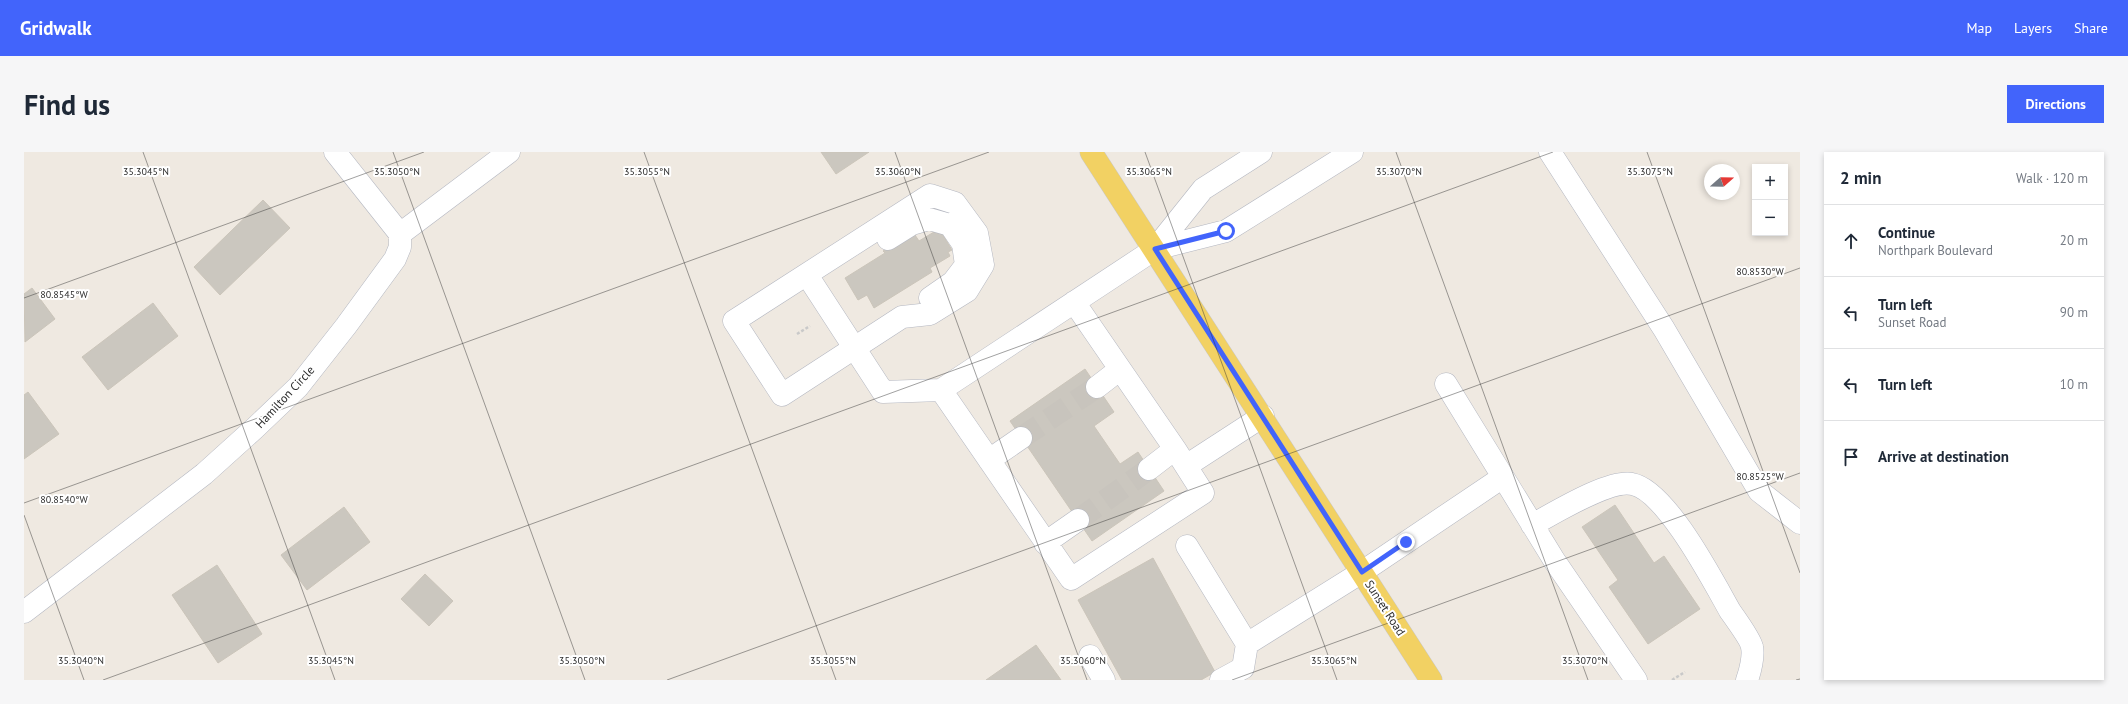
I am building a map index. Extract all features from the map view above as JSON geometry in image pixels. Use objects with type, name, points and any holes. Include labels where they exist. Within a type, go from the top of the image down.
[{"type":"main road","name":"Sunset Road","points":[[1091,152],[1263,416],[1431,680]]},
{"type":"street","points":[[335,152],[400,234],[509,152]]},
{"type":"street","points":[[807,275],[855,347],[882,392],[941,390],[1155,249],[1203,189],[1261,152]]},
{"type":"street","points":[[1155,249],[1226,231],[1352,152]]},
{"type":"street","points":[[1550,152],[1664,329],[1759,491],[1800,523]]},
{"type":"street","points":[[930,195],[955,203],[977,233],[983,265],[967,290],[961,294],[930,314],[902,317],[782,395],[734,322],[807,275],[930,195]]},
{"type":"street","name":"Hamilton Circle","points":[[24,612],[204,474],[298,387],[346,326],[395,259],[400,247],[400,234]]},
{"type":"street","points":[[941,390],[1071,579],[1202,492],[1181,458],[1119,370],[1074,302]]},
{"type":"street","points":[[1097,388],[1119,370]]},
{"type":"street","points":[[1446,384],[1554,560],[1636,680]]},
{"type":"street","points":[[1149,469],[1181,458],[1263,416]]},
{"type":"street","points":[[989,460],[1021,438]]},
{"type":"street","points":[[1246,644],[1362,572],[1502,477]]},
{"type":"street","points":[[1532,525],[1589,495],[1613,486],[1631,484],[1649,492],[1683,531],[1752,647],[1749,675],[1747,680]]},
{"type":"street","points":[[1045,543],[1078,520]]},
{"type":"street","points":[[1187,546],[1246,644],[1243,668],[1221,680]]},
{"type":"street","points":[[1090,656],[1104,680]]},
{"type":"path","points":[[1672,680],[1685,672]]},
{"type":"building","points":[[821,152],[869,152],[836,174]]},
{"type":"building","points":[[263,200],[290,228],[220,295],[194,267]]},
{"type":"building","points":[[939,229],[952,250],[948,252],[950,256],[930,268],[932,272],[874,308],[867,295],[858,300],[845,278],[885,253],[883,251],[913,232],[919,241]]},
{"type":"building","points":[[32,288],[55,319],[25,342],[24,294]]},
{"type":"building","points":[[153,303],[178,336],[108,390],[82,357]]},
{"type":"building","points":[[1085,369],[1114,412],[1094,426],[1120,464],[1138,452],[1164,491],[1092,541],[1010,421]]},
{"type":"building","points":[[28,392],[59,434],[24,459],[24,395]]},
{"type":"building","points":[[1615,505],[1654,563],[1664,556],[1700,609],[1648,644],[1609,587],[1618,580],[1582,527]]},
{"type":"building","points":[[344,507],[370,542],[307,590],[281,555]]},
{"type":"building","points":[[1153,558],[1215,672],[1201,680],[1122,680],[1078,600]]},
{"type":"building","points":[[217,565],[262,634],[218,663],[172,595]]},
{"type":"building","points":[[425,574],[453,601],[429,626],[401,599]]},
{"type":"building","points":[[1036,645],[1061,680],[986,680]]},
{"type":"tunnel","points":[[1021,438],[1097,387]]},
{"type":"tunnel","points":[[1078,520],[1149,469]]},
{"type":"route","points":[[1226,231],[1155,249],[1362,572],[1406,542]]}]
